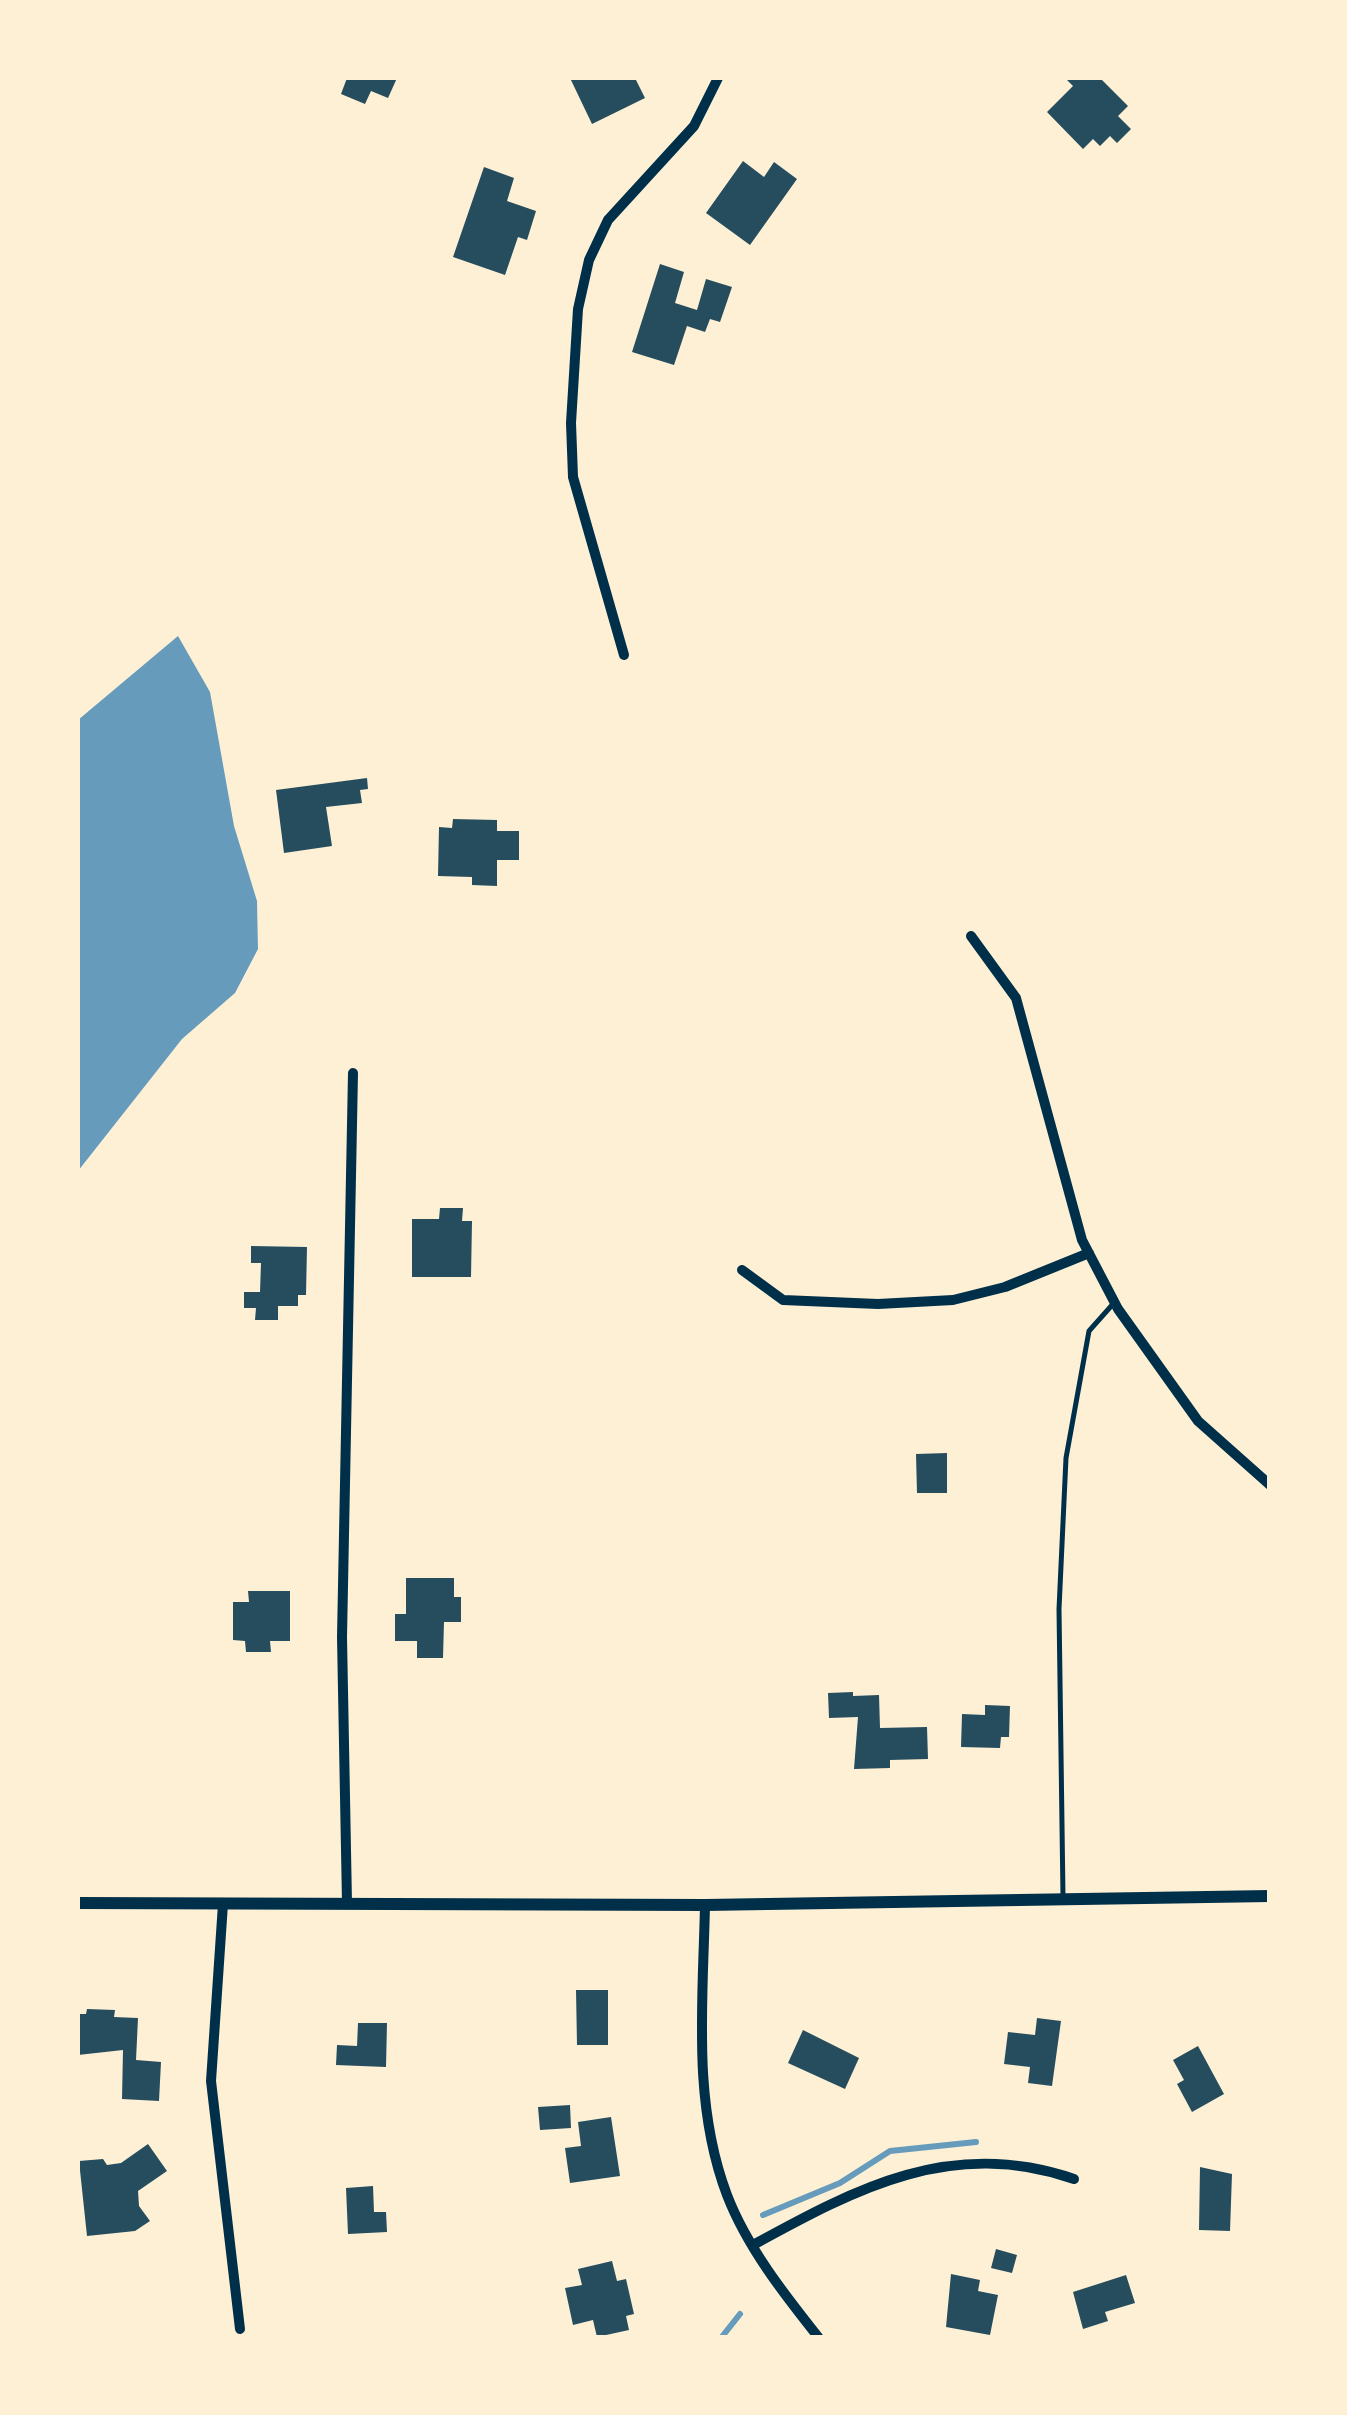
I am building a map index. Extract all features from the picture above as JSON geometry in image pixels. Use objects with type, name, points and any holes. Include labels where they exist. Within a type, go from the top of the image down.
[{"type":"street","points":[[624,654],[574,478],[571,423],[578,309],[589,260],[608,220],[694,126],[718,78]]},
{"type":"street","points":[[971,936],[1016,998],[1089,1254],[1114,1302],[1198,1421],[1270,1485]]},
{"type":"street","points":[[347,1903],[342,1637],[354,1072]]},
{"type":"street","points":[[742,1270],[783,1300],[878,1304],[953,1300],[988,1292],[1089,1254]]},
{"type":"street","points":[[78,1903],[706,1905],[1270,1896]]},
{"type":"street","points":[[223,1904],[212,2081],[240,2330]]},
{"type":"street","points":[[706,1905],[703,2073],[708,2132],[727,2196],[752,2245],[818,2338]]},
{"type":"street","points":[[752,2245],[852,2191],[924,2168],[978,2164],[1037,2166],[1074,2179]]},
{"type":"lane","points":[[1064,1900],[1060,1608],[1066,1458],[1089,1332],[1114,1302]]},
{"type":"water","points":[[178,636],[210,692],[234,826],[257,901],[258,949],[235,993],[182,1039],[78,1171],[78,720]]},
{"type":"building","points":[[347,78],[397,78],[388,98],[371,91],[365,104],[341,94]]},
{"type":"building","points":[[570,78],[635,78],[645,98],[592,124]]},
{"type":"building","points":[[1065,78],[1100,78],[1128,106],[1118,116],[1131,129],[1117,143],[1110,136],[1100,146],[1093,139],[1083,149],[1047,112],[1073,86]]},
{"type":"building","points":[[743,161],[764,177],[774,162],[797,179],[750,245],[706,213]]},
{"type":"building","points":[[484,167],[514,178],[507,201],[536,211],[527,240],[518,237],[505,275],[453,257]]},
{"type":"building","points":[[660,264],[684,272],[675,303],[697,310],[706,279],[732,287],[720,322],[710,319],[705,332],[687,326],[674,365],[632,352]]},
{"type":"building","points":[[367,778],[368,789],[360,790],[362,803],[326,807],[332,846],[284,853],[276,790]]},
{"type":"building","points":[[453,819],[497,820],[497,831],[519,831],[519,860],[497,860],[497,886],[472,885],[472,877],[438,876],[439,827],[452,828]]},
{"type":"building","points":[[440,1208],[463,1208],[462,1221],[472,1221],[471,1277],[412,1277],[412,1219],[439,1219]]},
{"type":"building","points":[[251,1246],[307,1247],[306,1295],[298,1295],[298,1306],[278,1306],[278,1320],[255,1320],[256,1308],[244,1308],[244,1292],[260,1292],[261,1263],[251,1263]]},
{"type":"building","points":[[947,1453],[947,1493],[917,1493],[916,1454]]},
{"type":"building","points":[[406,1578],[454,1578],[454,1597],[461,1597],[461,1622],[444,1622],[443,1658],[417,1658],[417,1641],[395,1641],[395,1614],[406,1614]]},
{"type":"building","points":[[248,1591],[290,1591],[290,1641],[270,1641],[271,1652],[246,1652],[245,1641],[233,1640],[233,1602],[249,1602]]},
{"type":"building","points":[[853,1692],[853,1696],[879,1695],[880,1728],[927,1727],[928,1759],[890,1760],[890,1768],[854,1769],[858,1717],[829,1718],[828,1693]]},
{"type":"building","points":[[985,1705],[1010,1706],[1009,1737],[1001,1737],[1000,1748],[961,1747],[962,1714],[985,1715]]},
{"type":"building","points":[[576,1990],[608,1990],[608,2045],[577,2045]]},
{"type":"building","points":[[87,2009],[115,2010],[114,2017],[138,2018],[136,2060],[161,2062],[159,2101],[122,2099],[123,2050],[78,2055],[78,2014],[86,2014]]},
{"type":"building","points":[[1037,2018],[1061,2021],[1052,2086],[1028,2083],[1030,2067],[1004,2064],[1008,2032],[1035,2035]]},
{"type":"building","points":[[358,2023],[387,2023],[386,2067],[336,2065],[337,2045],[357,2046]]},
{"type":"building","points":[[803,2030],[859,2058],[845,2089],[788,2063]]},
{"type":"building","points":[[1198,2046],[1224,2094],[1192,2112],[1177,2084],[1184,2080],[1173,2060]]},
{"type":"building","points":[[570,2105],[571,2128],[540,2130],[538,2107]]},
{"type":"building","points":[[611,2117],[620,2176],[570,2183],[565,2148],[581,2146],[578,2122]]},
{"type":"building","points":[[148,2144],[167,2171],[138,2191],[139,2206],[150,2221],[135,2231],[87,2236],[79,2161],[103,2159],[107,2165],[121,2163]]},
{"type":"building","points":[[1200,2167],[1232,2174],[1230,2231],[1199,2230]]},
{"type":"building","points":[[373,2186],[374,2212],[386,2212],[387,2232],[348,2234],[346,2188]]},
{"type":"building","points":[[996,2249],[1017,2255],[1012,2273],[991,2268]]},
{"type":"building","points":[[612,2261],[617,2281],[626,2279],[634,2314],[626,2316],[629,2330],[597,2337],[593,2320],[573,2325],[565,2288],[582,2285],[578,2269]]},
{"type":"building","points":[[951,2274],[980,2280],[978,2291],[998,2295],[990,2335],[946,2327]]},
{"type":"building","points":[[1126,2275],[1135,2303],[1105,2312],[1108,2321],[1083,2329],[1073,2292]]},
{"type":"waterway","points":[[763,2215],[840,2183],[890,2151],[976,2142]]},
{"type":"waterway","points":[[721,2338],[740,2314]]}]
